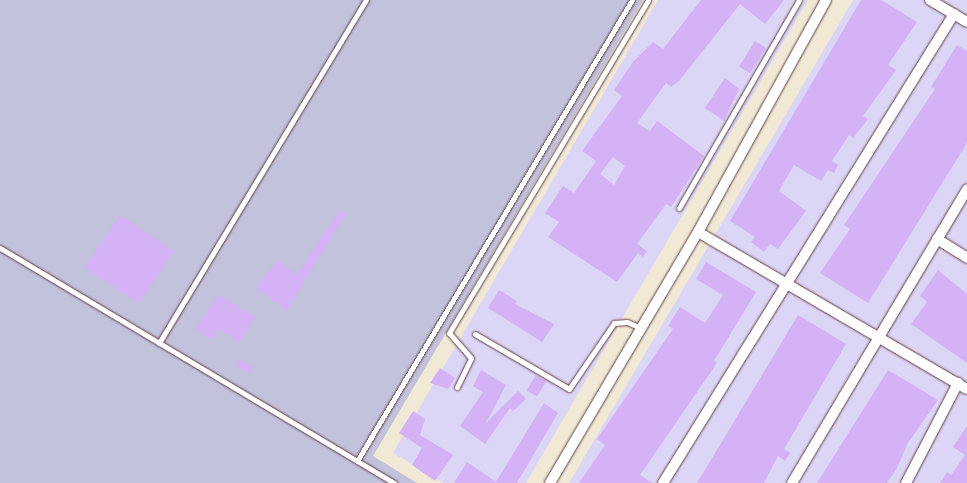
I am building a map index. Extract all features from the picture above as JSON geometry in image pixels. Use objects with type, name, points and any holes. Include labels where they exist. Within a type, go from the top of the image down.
[{"type":"street","points":[[550,483],[698,232],[826,0]]},
{"type":"street","points":[[930,0],[967,22]]},
{"type":"street","points":[[663,483],[954,14]]},
{"type":"street","points":[[792,483],[967,189]]},
{"type":"street","points":[[698,232],[967,389]]},
{"type":"street","points":[[936,239],[967,258]]},
{"type":"street","points":[[906,483],[958,383]]},
{"type":"lane","points":[[159,343],[366,0]]},
{"type":"lane","points":[[357,461],[632,0]]},
{"type":"lane","points":[[457,387],[470,358],[449,333],[648,0]]},
{"type":"lane","points":[[679,208],[799,0]]},
{"type":"lane","points":[[0,248],[394,483]]},
{"type":"lane","points":[[475,334],[569,389],[614,323],[627,322],[641,328]]},
{"type":"shaded area","points":[[0,0],[643,0],[373,456],[417,483],[0,483]]},
{"type":"shaded area","points":[[658,0],[808,0],[526,483],[444,483],[393,453]]},
{"type":"shaded area","points":[[853,0],[967,0],[967,483],[569,483]]},
{"type":"building","points":[[701,0],[784,0],[765,24],[740,4],[679,81],[671,87],[666,83],[637,123],[650,131],[657,121],[704,156],[671,207],[666,204],[637,244],[647,251],[643,257],[638,253],[617,282],[548,237],[559,222],[545,213],[563,186],[574,193],[596,161],[582,151],[622,96],[614,90],[633,62],[653,42],[663,49]],"holes":[[[613,157],[625,166],[614,185],[600,174]]]},
{"type":"building","points":[[861,0],[881,0],[917,22],[888,65],[896,70],[863,116],[868,119],[853,138],[849,135],[832,161],[838,165],[834,173],[828,170],[821,181],[794,165],[779,191],[806,211],[778,249],[770,244],[764,252],[751,242],[755,237],[730,221]]},
{"type":"building","points":[[755,41],[766,48],[750,73],[739,66]]},
{"type":"building","points":[[957,45],[967,51],[967,143],[868,303],[820,273],[850,229],[844,225],[935,89],[931,87]]},
{"type":"building","points":[[725,78],[739,89],[724,121],[705,108]]},
{"type":"building","points":[[340,210],[346,214],[287,310],[256,289],[276,260],[297,274]]},
{"type":"building","points":[[120,215],[174,251],[139,304],[85,267]]},
{"type":"building","points":[[706,262],[756,292],[714,361],[717,363],[640,475],[652,483],[579,483],[605,445],[597,439],[673,329],[668,326],[680,307],[705,323],[723,295],[696,279]]},
{"type":"building","points":[[938,270],[967,294],[967,363],[911,324],[927,302],[920,296]]},
{"type":"building","points":[[499,290],[517,301],[515,304],[554,324],[542,342],[488,308]]},
{"type":"building","points":[[218,295],[256,317],[239,342],[219,329],[212,340],[195,329]]},
{"type":"building","points":[[798,315],[846,344],[784,449],[790,453],[785,461],[778,456],[764,483],[697,483]]},
{"type":"building","points":[[240,359],[253,367],[248,374],[236,366]]},
{"type":"building","points":[[440,368],[455,378],[448,389],[430,383]]},
{"type":"building","points":[[481,370],[506,385],[486,423],[518,391],[526,399],[513,411],[510,408],[485,444],[460,426],[483,392],[473,386]]},
{"type":"building","points":[[888,370],[938,400],[908,443],[896,470],[887,483],[817,483]]},
{"type":"building","points":[[536,375],[546,381],[537,397],[527,390]]},
{"type":"building","points":[[544,403],[558,413],[517,483],[454,483],[467,462],[496,482]]},
{"type":"building","points":[[413,411],[425,419],[420,435],[453,455],[435,481],[412,465],[422,448],[399,433]]},
{"type":"building","points":[[967,426],[967,483],[940,483],[947,472],[951,475],[965,455],[953,447]]}]
